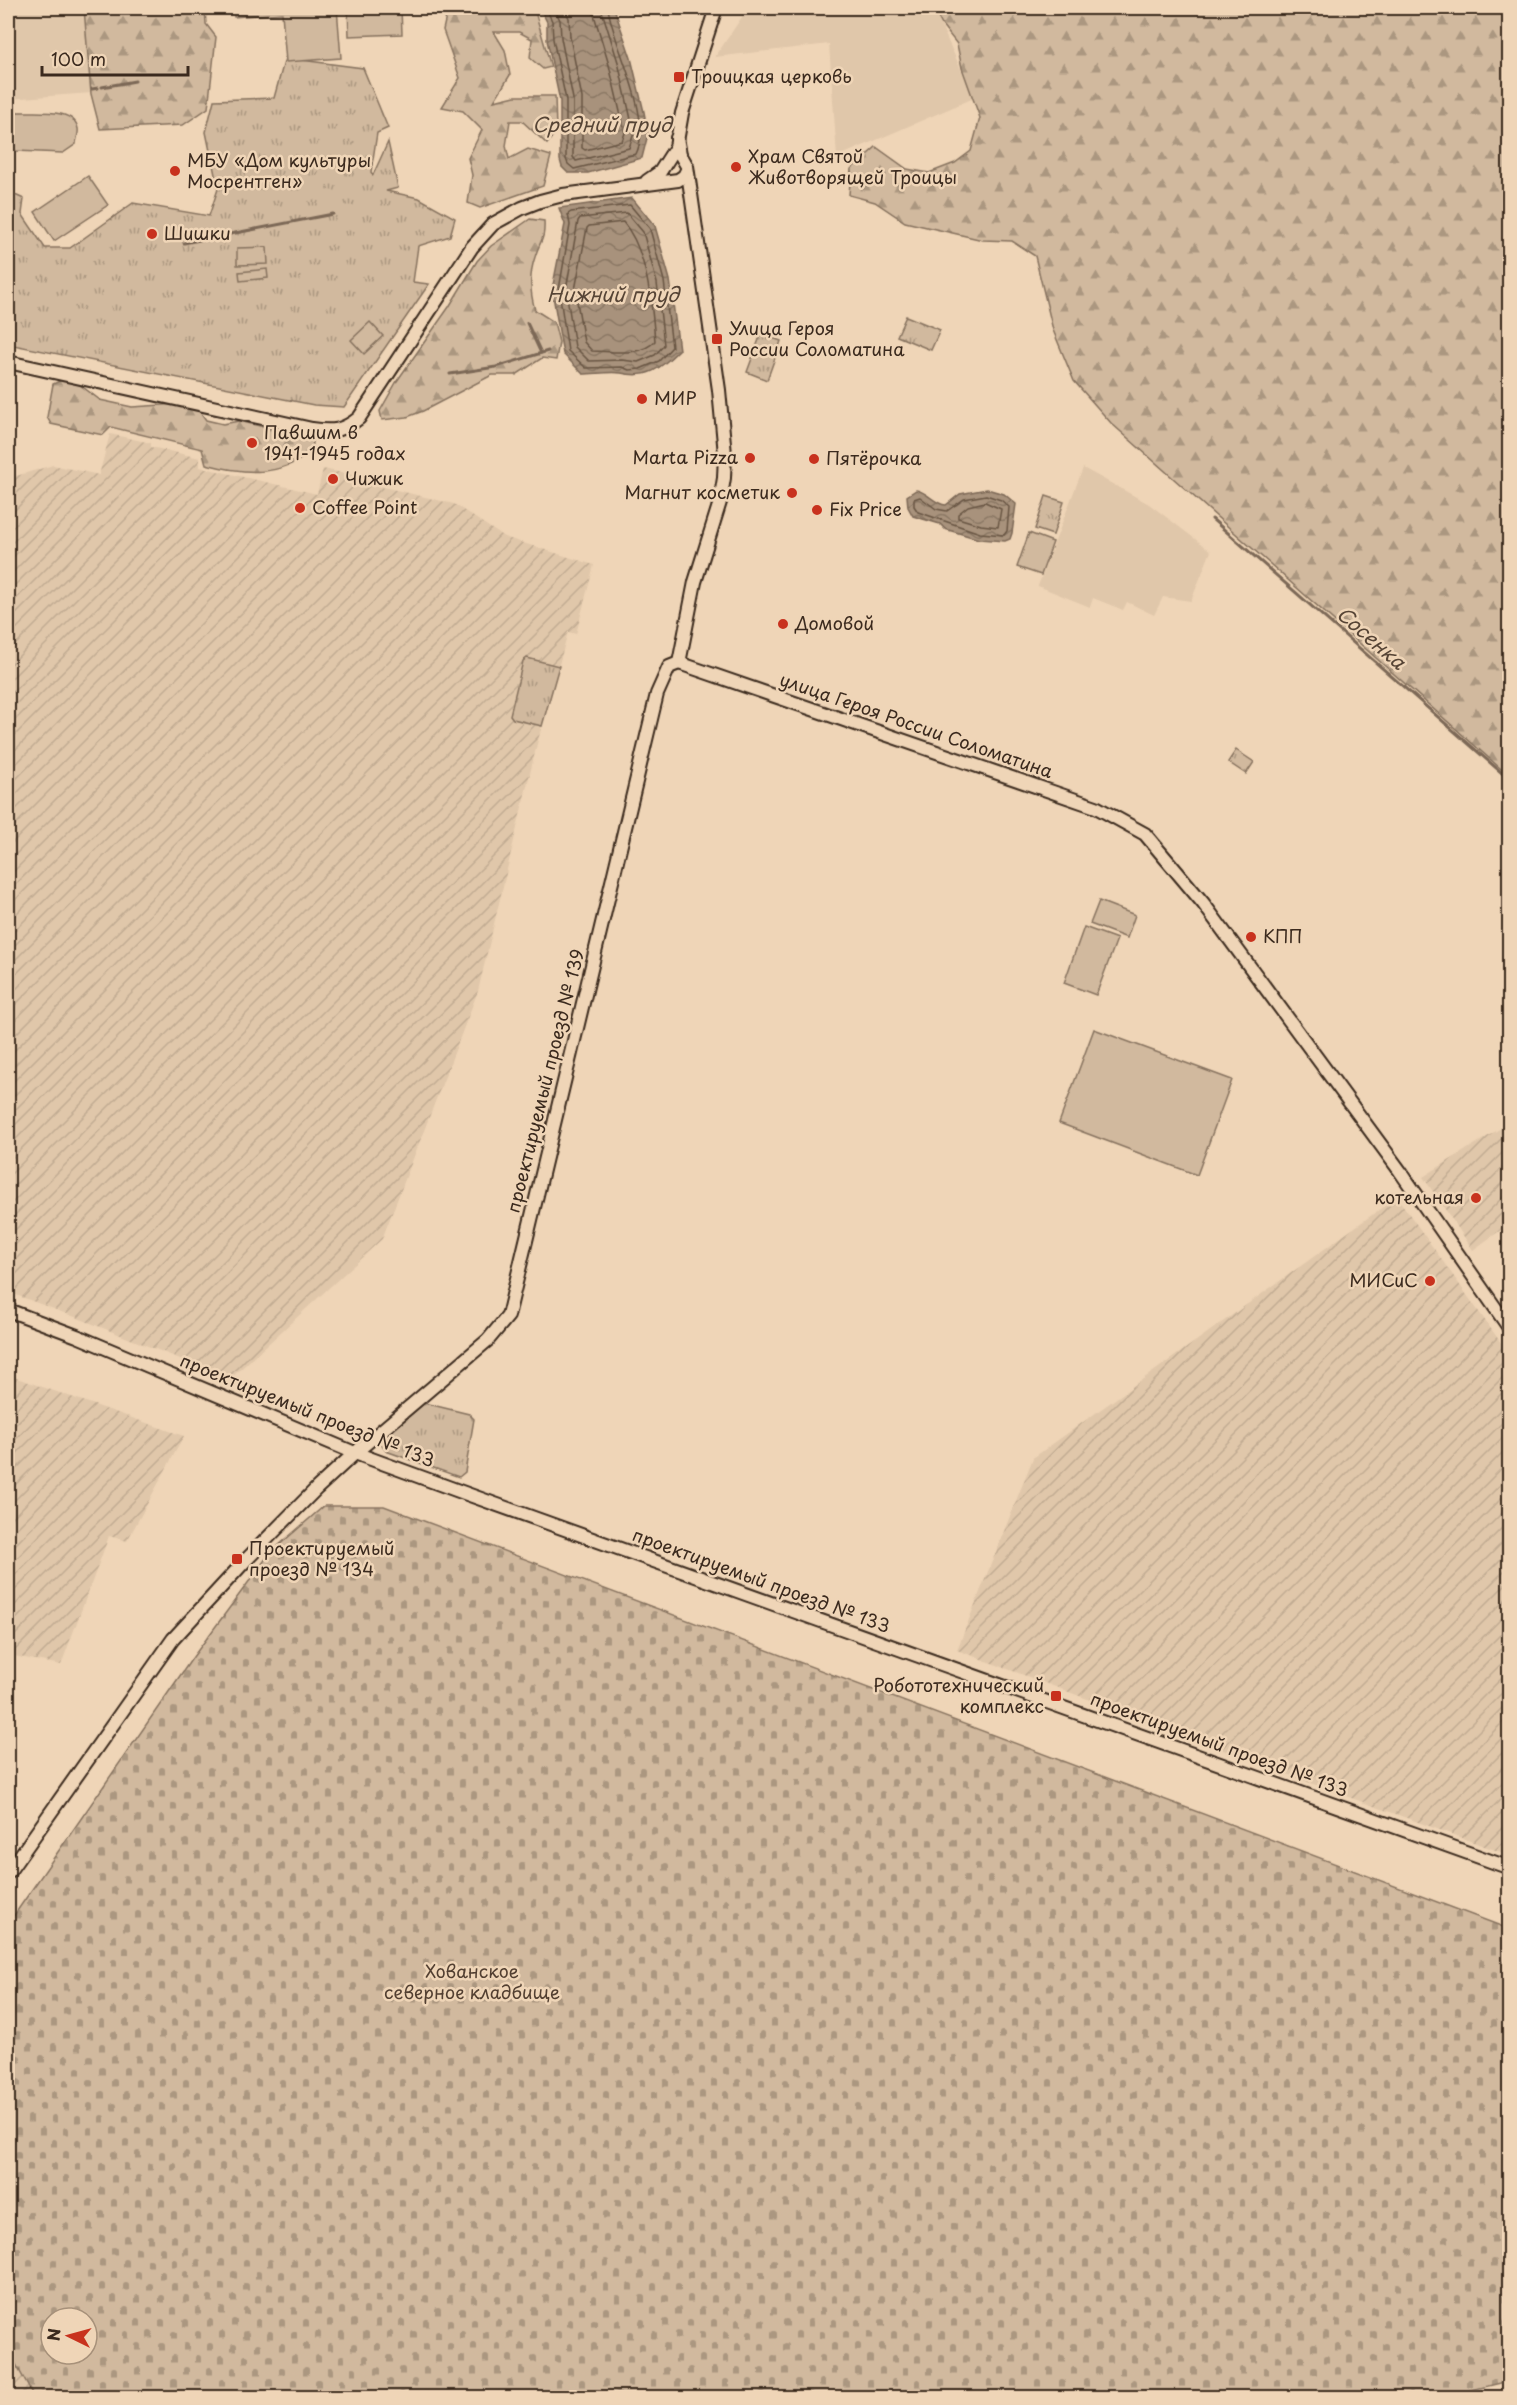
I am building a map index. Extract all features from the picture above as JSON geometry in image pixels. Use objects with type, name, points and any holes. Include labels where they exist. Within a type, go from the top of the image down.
[{"type":"street","points":[[643,183],[655,177],[673,153],[682,112],[716,8]]},
{"type":"street","points":[[677,138],[685,165],[692,208],[719,390],[725,454],[720,502],[695,582],[679,663]]},
{"type":"street","points":[[685,165],[674,157],[666,164],[666,174],[686,188],[692,208]]},
{"type":"street","points":[[8,362],[312,429],[339,431],[356,421],[365,410],[472,247],[493,224],[522,208],[562,195],[676,180],[684,176],[685,165]]},
{"type":"street","name":"улица Героя России Соломатина","points":[[679,663],[1096,807],[1145,834],[1203,903],[1418,1198],[1509,1329]]},
{"type":"street","name":"проектируемый проезд № 139","points":[[355,1453],[488,1340],[508,1316],[657,694],[669,668],[679,663]]},
{"type":"street","name":"проектируемый проезд № 133","points":[[8,1310],[78,1336],[355,1453],[1509,1868]]},
{"type":"street","points":[[8,1873],[173,1639],[246,1560],[355,1453]]},
{"type":"shaded area","points":[[8,8],[88,8],[92,93],[8,99]]},
{"type":"shaded area","points":[[748,8],[933,8],[974,98],[837,157],[829,44],[715,57]]},
{"type":"shaded area","points":[[110,434],[151,443],[151,447],[200,458],[200,467],[317,494],[323,469],[367,478],[367,483],[454,504],[504,537],[594,565],[576,634],[568,632],[537,744],[478,991],[382,1239],[230,1379],[8,1292],[8,481],[16,476],[53,465],[99,475]]},
{"type":"shaded area","points":[[1083,468],[1149,504],[1211,551],[1191,601],[1163,597],[1154,615],[1127,602],[1123,610],[1093,598],[1090,607],[1038,586]]},
{"type":"shaded area","points":[[1509,1123],[1509,1224],[1473,1250],[1423,1177]]},
{"type":"shaded area","points":[[1397,1197],[1509,1354],[1509,1855],[957,1650],[1033,1458]]},
{"type":"shaded area","points":[[8,1375],[184,1436],[127,1541],[109,1536],[61,1665],[14,1656],[8,1667]]},
{"type":"shaded area","points":[[8,2350],[34,2397],[8,2397]]},
{"type":"green space","points":[[84,8],[205,8],[206,24],[216,37],[208,108],[183,125],[100,129],[91,94]]},
{"type":"green space","points":[[234,8],[337,8],[341,58],[286,62],[282,13],[234,17]]},
{"type":"green space","points":[[348,8],[401,8],[402,34],[349,36]]},
{"type":"green space","points":[[448,8],[534,8],[551,67],[543,69],[530,58],[532,39],[519,32],[494,32],[505,50],[510,75],[494,101],[515,96],[555,96],[556,131],[547,144],[522,121],[510,121],[506,146],[509,159],[528,149],[551,156],[543,186],[480,208],[468,203],[472,175],[468,158],[482,130],[463,111],[442,107],[460,78],[443,30]]},
{"type":"green space","points":[[933,8],[1509,8],[1509,776],[1111,423],[1074,381],[1053,330],[1035,256],[1012,241],[983,240],[905,222],[875,202],[849,195],[851,169],[876,147],[907,169],[929,173],[955,163],[971,151],[980,118],[962,68],[957,44],[942,25]]},
{"type":"green space","points":[[285,58],[363,68],[388,128],[377,133],[371,172],[373,175],[388,142],[398,188],[386,191],[419,198],[455,218],[450,236],[418,246],[413,282],[429,284],[344,407],[314,405],[8,344],[8,192],[24,199],[22,214],[45,248],[70,248],[133,203],[209,216],[218,189],[206,132],[214,100],[274,98]]},
{"type":"green space","points":[[17,112],[52,113],[69,117],[78,129],[76,144],[63,153],[16,151],[8,143],[8,120]]},
{"type":"green space","points":[[88,176],[108,205],[54,241],[35,212]]},
{"type":"green space","points":[[530,219],[544,221],[543,237],[533,263],[531,290],[535,310],[554,322],[559,342],[556,360],[542,358],[516,375],[492,375],[423,411],[407,417],[382,420],[380,411],[397,381],[449,307],[477,261],[491,246]]},
{"type":"green space","points":[[267,247],[268,264],[237,265],[237,248]]},
{"type":"green space","points":[[267,269],[268,278],[240,281],[239,272]]},
{"type":"green space","points":[[906,316],[940,330],[931,350],[897,336]]},
{"type":"green space","points":[[370,322],[383,336],[364,354],[351,340]]},
{"type":"green space","points":[[761,334],[781,341],[767,380],[747,372]]},
{"type":"green space","points":[[64,379],[80,385],[100,400],[132,407],[178,404],[196,406],[206,420],[223,424],[239,421],[298,434],[313,442],[312,451],[300,460],[274,470],[234,470],[206,464],[202,449],[111,427],[103,435],[51,424],[47,417],[53,384]]},
{"type":"green space","points":[[1046,496],[1064,502],[1053,535],[1035,529]]},
{"type":"green space","points":[[1029,533],[1053,542],[1041,575],[1017,567]]},
{"type":"green space","points":[[527,658],[559,666],[542,726],[513,719],[510,715],[523,661]]},
{"type":"green space","points":[[1236,750],[1254,762],[1246,774],[1228,762]]},
{"type":"green space","points":[[1099,901],[1135,915],[1127,938],[1090,924]]},
{"type":"green space","points":[[1084,927],[1117,939],[1096,995],[1064,983]]},
{"type":"green space","points":[[1094,1029],[1232,1080],[1197,1175],[1059,1123]]},
{"type":"green space","points":[[424,1403],[469,1414],[474,1419],[465,1472],[459,1477],[386,1451],[381,1444],[383,1439]]},
{"type":"green space","name":"Хованское северное кладбище","points":[[324,1506],[384,1506],[1509,1929],[1509,2381],[1439,2398],[34,2397],[8,2350],[8,1924],[193,1657],[270,1553]]},
{"type":"water","name":"Средний пруд","points":[[540,8],[614,8],[631,58],[644,112],[648,134],[642,158],[588,173],[568,173],[562,167],[560,101],[547,40],[547,22]]},
{"type":"water","name":"Нижний пруд","points":[[632,198],[655,226],[670,280],[679,350],[653,371],[639,375],[612,372],[583,374],[563,354],[552,290],[565,224],[559,208]]},
{"type":"water","points":[[987,489],[1004,494],[1016,504],[1010,539],[1005,541],[979,539],[945,529],[940,524],[913,516],[908,507],[907,496],[916,490],[946,505],[960,494]]},
{"type":"waterway","points":[[102,87],[135,81]]},
{"type":"waterway","points":[[92,89],[98,88]]},
{"type":"waterway","points":[[184,243],[333,214]]},
{"type":"waterway","points":[[527,323],[541,353]]},
{"type":"waterway","points":[[450,374],[496,367],[548,351]]},
{"type":"waterway","name":"Сосенка","points":[[1212,519],[1510,780]]},
{"type":"place","name":"Троицкая церковь","points":[[679,77]]},
{"type":"place","name":"Храм Святой Животворящей Троицы","points":[[736,167]]},
{"type":"place","name":"МБУ «Дом культуры Мосрентген»","points":[[175,171]]},
{"type":"place","name":"Шишки","points":[[152,234]]},
{"type":"place","name":"Улица Героя России Соломатина","points":[[717,339]]},
{"type":"place","name":"МИР","points":[[642,399]]},
{"type":"place","name":"Павшим в 1941-1945 годах","points":[[252,443]]},
{"type":"place","name":"Marta Pizza","points":[[750,458]]},
{"type":"place","name":"Пятёрочка","points":[[814,459]]},
{"type":"place","name":"Чижик","points":[[333,479]]},
{"type":"place","name":"Магнит косметик","points":[[792,493]]},
{"type":"place","name":"Coffee Point","points":[[300,508]]},
{"type":"place","name":"Fix Price","points":[[817,510]]},
{"type":"place","name":"Домовой","points":[[783,624]]},
{"type":"place","name":"КПП","points":[[1251,937]]},
{"type":"place","name":"котельная","points":[[1476,1198]]},
{"type":"place","name":"МИСиС","points":[[1430,1281]]},
{"type":"place","name":"Проектируемый проезд № 134","points":[[237,1559]]},
{"type":"place","name":"Робототехнический комплекс","points":[[1056,1696]]}]
